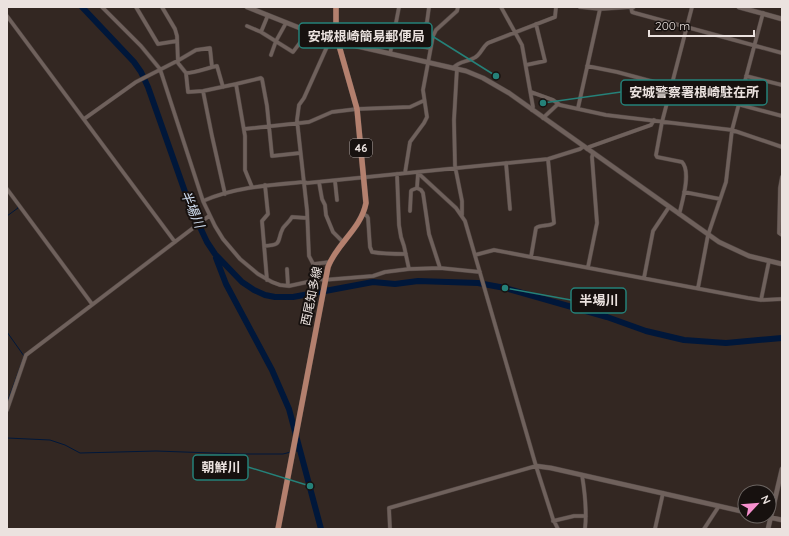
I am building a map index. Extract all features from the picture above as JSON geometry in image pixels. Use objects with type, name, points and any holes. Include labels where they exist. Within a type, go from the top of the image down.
[{"type":"main road","name":"西尾知多線","points":[[278,529],[321,302],[323,281],[330,262],[343,242],[358,224],[366,203],[357,109],[338,42],[336,31],[336,7]]},
{"type":"street","points":[[102,7],[141,46],[159,70],[203,201],[218,233],[233,252],[248,266],[267,280],[276,284],[288,286],[372,276],[385,272],[409,269],[440,268],[481,274]]},
{"type":"street","points":[[136,7],[158,44],[177,41]]},
{"type":"street","points":[[162,7],[175,29],[177,41],[177,61],[186,74],[188,92],[203,91],[261,78],[270,126],[272,156],[300,153]]},
{"type":"street","points":[[247,7],[330,40],[455,68],[476,75],[504,90],[708,235],[734,250],[782,264]]},
{"type":"street","points":[[390,54],[399,7]]},
{"type":"street","points":[[417,45],[427,22],[429,7]]},
{"type":"street","points":[[406,174],[410,142],[424,123],[427,116],[423,101],[423,85],[434,32],[457,11],[458,7]]},
{"type":"street","points":[[501,7],[522,45],[531,92],[532,110]]},
{"type":"street","points":[[462,216],[462,201],[456,169],[454,120],[455,68],[458,63],[468,61],[478,56],[488,43],[555,17],[556,7]]},
{"type":"street","points":[[580,7],[600,9],[632,7],[632,12],[635,14],[782,53]]},
{"type":"street","points":[[679,214],[687,179],[685,164],[656,156],[662,122],[692,7]]},
{"type":"street","points":[[739,7],[782,19]]},
{"type":"street","points":[[578,108],[600,9]]},
{"type":"street","points":[[698,288],[708,235],[726,179],[732,130],[763,14]]},
{"type":"street","points":[[7,16],[175,242]]},
{"type":"street","points":[[261,32],[268,16]]},
{"type":"street","points":[[271,54],[286,23]]},
{"type":"street","points":[[526,65],[545,61],[536,24]]},
{"type":"street","points":[[247,26],[261,32],[293,52],[308,32]]},
{"type":"street","points":[[336,31],[393,40],[430,48]]},
{"type":"street","points":[[323,281],[309,256],[304,182],[297,123],[299,105],[304,98],[330,40]]},
{"type":"street","points":[[84,119],[137,82],[196,50],[210,48],[212,67]]},
{"type":"street","points":[[186,74],[217,66],[222,87]]},
{"type":"street","points":[[587,66],[617,72],[782,116]]},
{"type":"street","points":[[746,76],[782,85]]},
{"type":"street","points":[[236,84],[244,129],[245,170],[252,187]]},
{"type":"street","points":[[203,91],[225,194]]},
{"type":"street","points":[[531,92],[553,100],[558,104],[606,115],[732,130],[782,147]]},
{"type":"street","points":[[244,129],[309,122],[332,112],[357,109],[410,107],[423,101]]},
{"type":"street","points":[[543,118],[558,104]]},
{"type":"street","points":[[203,201],[252,187],[265,185],[335,181],[548,159],[568,154],[651,125],[654,120]]},
{"type":"street","points":[[588,267],[597,223],[592,157],[594,153]]},
{"type":"street","points":[[531,257],[536,228],[554,223],[548,159]]},
{"type":"street","points":[[506,164],[510,209]]},
{"type":"street","points":[[417,188],[418,173]]},
{"type":"street","points":[[418,173],[456,208],[462,216],[466,226],[536,466],[553,521],[558,529]]},
{"type":"street","points":[[397,174],[399,225],[409,269]]},
{"type":"street","points":[[782,177],[780,188],[779,233],[782,235]]},
{"type":"street","points":[[335,181],[337,200]]},
{"type":"street","points":[[319,182],[326,215],[333,232],[343,242]]},
{"type":"street","points":[[265,185],[268,214],[262,221],[267,280]]},
{"type":"street","points":[[410,211],[411,191],[417,188]]},
{"type":"street","points":[[417,188],[423,193],[429,234],[440,268]]},
{"type":"street","points":[[7,189],[92,304]]},
{"type":"street","points":[[684,192],[720,199]]},
{"type":"street","points":[[644,278],[653,231],[669,207]]},
{"type":"street","points":[[363,214],[368,218],[370,247],[372,252],[379,252],[383,254],[406,254]]},
{"type":"street","points":[[7,410],[26,355],[209,216]]},
{"type":"street","points":[[264,246],[274,246],[277,244],[283,228],[292,217],[307,218]]},
{"type":"street","points":[[475,254],[492,250],[761,300],[782,299]]},
{"type":"street","points":[[761,300],[769,261]]},
{"type":"street","points":[[314,264],[330,262]]},
{"type":"street","points":[[287,269],[288,286]]},
{"type":"street","points":[[390,529],[389,508],[536,466],[542,466],[737,510]]},
{"type":"street","points":[[777,492],[782,471]]},
{"type":"street","points":[[582,475],[585,493],[585,529]]},
{"type":"street","points":[[655,529],[663,493]]},
{"type":"street","points":[[704,529],[719,506]]},
{"type":"street","points":[[553,521],[574,516],[586,516]]},
{"type":"waterway","name":"半場川","points":[[82,7],[134,62],[141,72],[148,87],[190,206],[207,242],[215,254],[242,282],[254,290],[265,295],[275,297],[293,297],[373,282],[395,284],[418,281],[478,283],[505,288],[607,317],[646,331],[684,340],[726,343],[782,338]]},
{"type":"waterway","points":[[7,216],[18,207]]},
{"type":"waterway","points":[[216,258],[226,284],[272,370],[289,409],[321,529]]},
{"type":"waterway","points":[[7,332],[24,356],[7,403]]},
{"type":"waterway","points":[[7,438],[50,440],[65,445],[80,453],[156,451],[283,454],[291,452]]},
{"type":"place","name":"安城根崎簡易郵便局","points":[[496,76]]},
{"type":"place","name":"安城警察署根崎駐在所","points":[[543,103]]},
{"type":"place","name":"半場川","points":[[505,288]]},
{"type":"place","name":"朝鮮川","points":[[310,486]]}]
